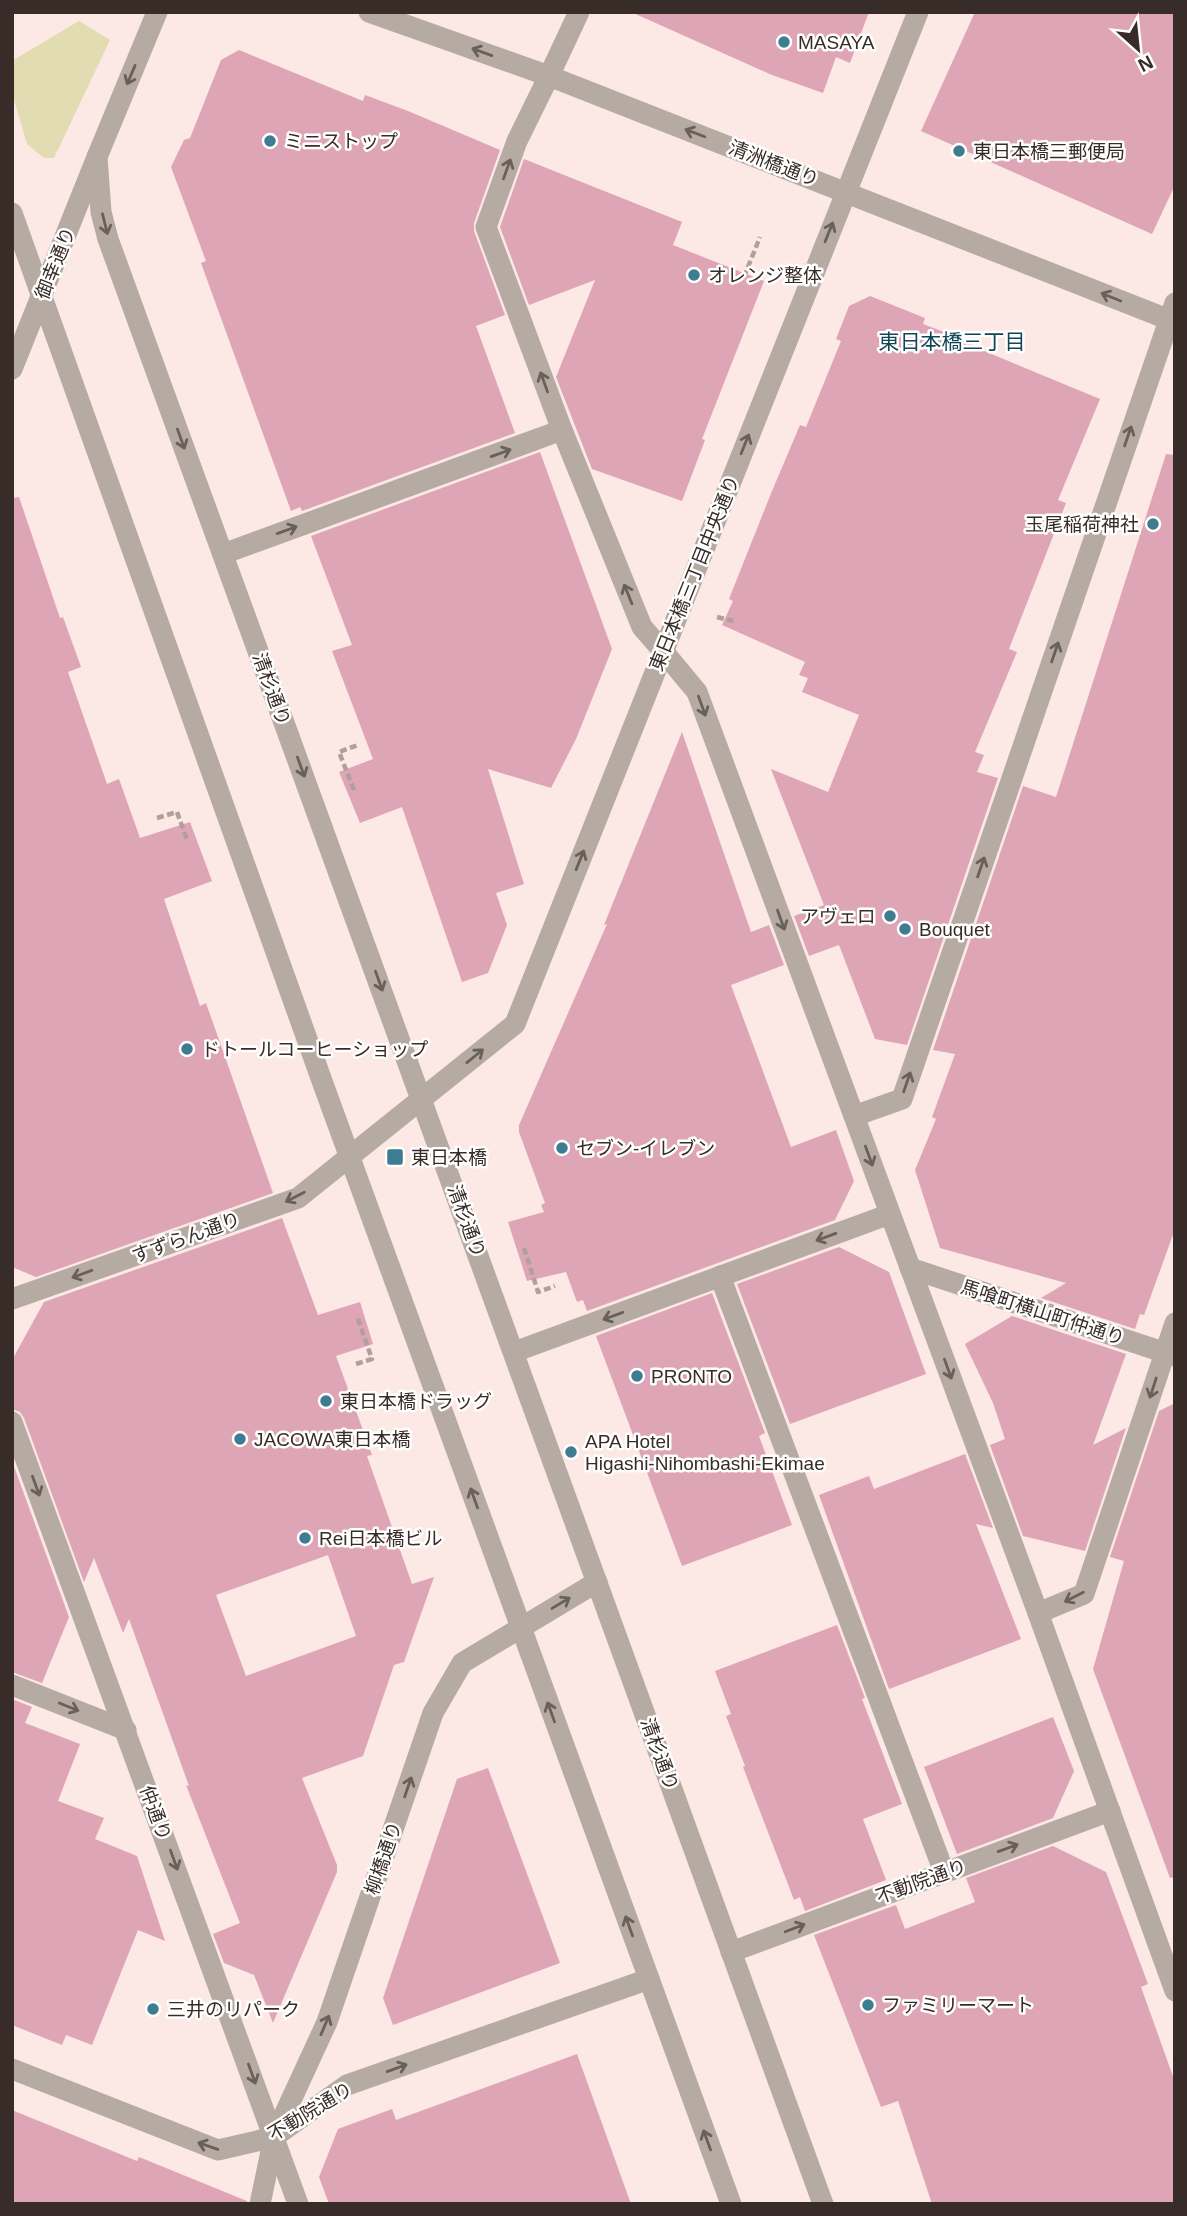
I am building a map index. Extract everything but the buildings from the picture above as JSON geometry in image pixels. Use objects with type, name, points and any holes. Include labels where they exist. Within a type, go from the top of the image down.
[{"type":"street","name":"御幸通り","points":[[12,369],[157,12]]},
{"type":"street","name":"清洲橋通り","points":[[369,12],[548,76],[1172,315]]},
{"type":"street","points":[[579,12],[517,141],[486,227],[562,430],[642,627],[697,691],[1175,1990]]},
{"type":"street","name":"東日本橋三丁目中央通り","points":[[350,1156],[515,1024],[918,12]]},
{"type":"street","name":"清杉通り","points":[[97,157],[102,212],[108,239],[823,2204]]},
{"type":"street","points":[[12,213],[350,1156],[731,2204]]},
{"type":"street","points":[[854,1116],[902,1098],[1172,315]]},
{"type":"street","points":[[223,554],[562,430]]},
{"type":"street","name":"すずらん通り","points":[[12,1299],[298,1198],[350,1156]]},
{"type":"street","points":[[514,1352],[890,1214]]},
{"type":"street","name":"馬喰町横山町仲通り","points":[[911,1268],[1170,1355]]},
{"type":"street","points":[[720,1276],[944,1872]]},
{"type":"street","points":[[1038,1613],[1084,1594],[1170,1355],[1175,1323]]},
{"type":"street","name":"仲通り","points":[[12,1422],[298,2204]]},
{"type":"street","name":"柳橋通り","points":[[260,2204],[274,2137],[327,2022],[433,1713],[462,1663],[597,1582]]},
{"type":"street","points":[[12,1685],[126,1730]]},
{"type":"street","name":"不動院通り","points":[[731,1952],[1110,1811]]},
{"type":"street","name":"不動院通り","points":[[12,2069],[218,2150],[274,2137],[347,2085],[649,1979]]},
{"type":"path","points":[[744,277],[760,237]]},
{"type":"path","points":[[710,614],[733,621]]},
{"type":"path","points":[[355,790],[339,752],[358,745]]},
{"type":"path","points":[[157,818],[177,812],[187,840]]},
{"type":"path","points":[[524,1248],[538,1292],[555,1286]]},
{"type":"path","points":[[356,1364],[372,1359],[357,1316]]},
{"type":"shaded area","points":[[79,21],[110,40],[54,158],[44,158],[27,144],[12,93],[12,61]]},
{"type":"place","name":"MASAYA","points":[[784,42]]},
{"type":"place","name":"ミニストップ","points":[[270,141]]},
{"type":"place","name":"東日本橋三郵便局","points":[[959,151]]},
{"type":"place","name":"オレンジ整体","points":[[694,275]]},
{"type":"place","name":"玉尾稲荷神社","points":[[1153,524]]},
{"type":"place","name":"アヴェロ","points":[[890,916]]},
{"type":"place","name":"Bouquet","points":[[905,929]]},
{"type":"place","name":"ドトールコーヒーショップ","points":[[187,1049]]},
{"type":"place","name":"セブン-イレブン","points":[[562,1148]]},
{"type":"place","name":"東日本橋","points":[[395,1157]]},
{"type":"place","name":"PRONTO","points":[[637,1376]]},
{"type":"place","name":"東日本橋ドラッグ","points":[[326,1401]]},
{"type":"place","name":"JACOWA東日本橋","points":[[240,1439]]},
{"type":"place","name":"APA Hotel Higashi-Nihombashi-Ekimae","points":[[571,1452]]},
{"type":"place","name":"Rei日本橋ビル","points":[[305,1538]]},
{"type":"place","name":"ファミリーマート","points":[[868,2005]]},
{"type":"place","name":"三井のリパーク","points":[[153,2009]]},
{"type":"district","name":"東日本橋三丁目","points":[[952,342]]}]
